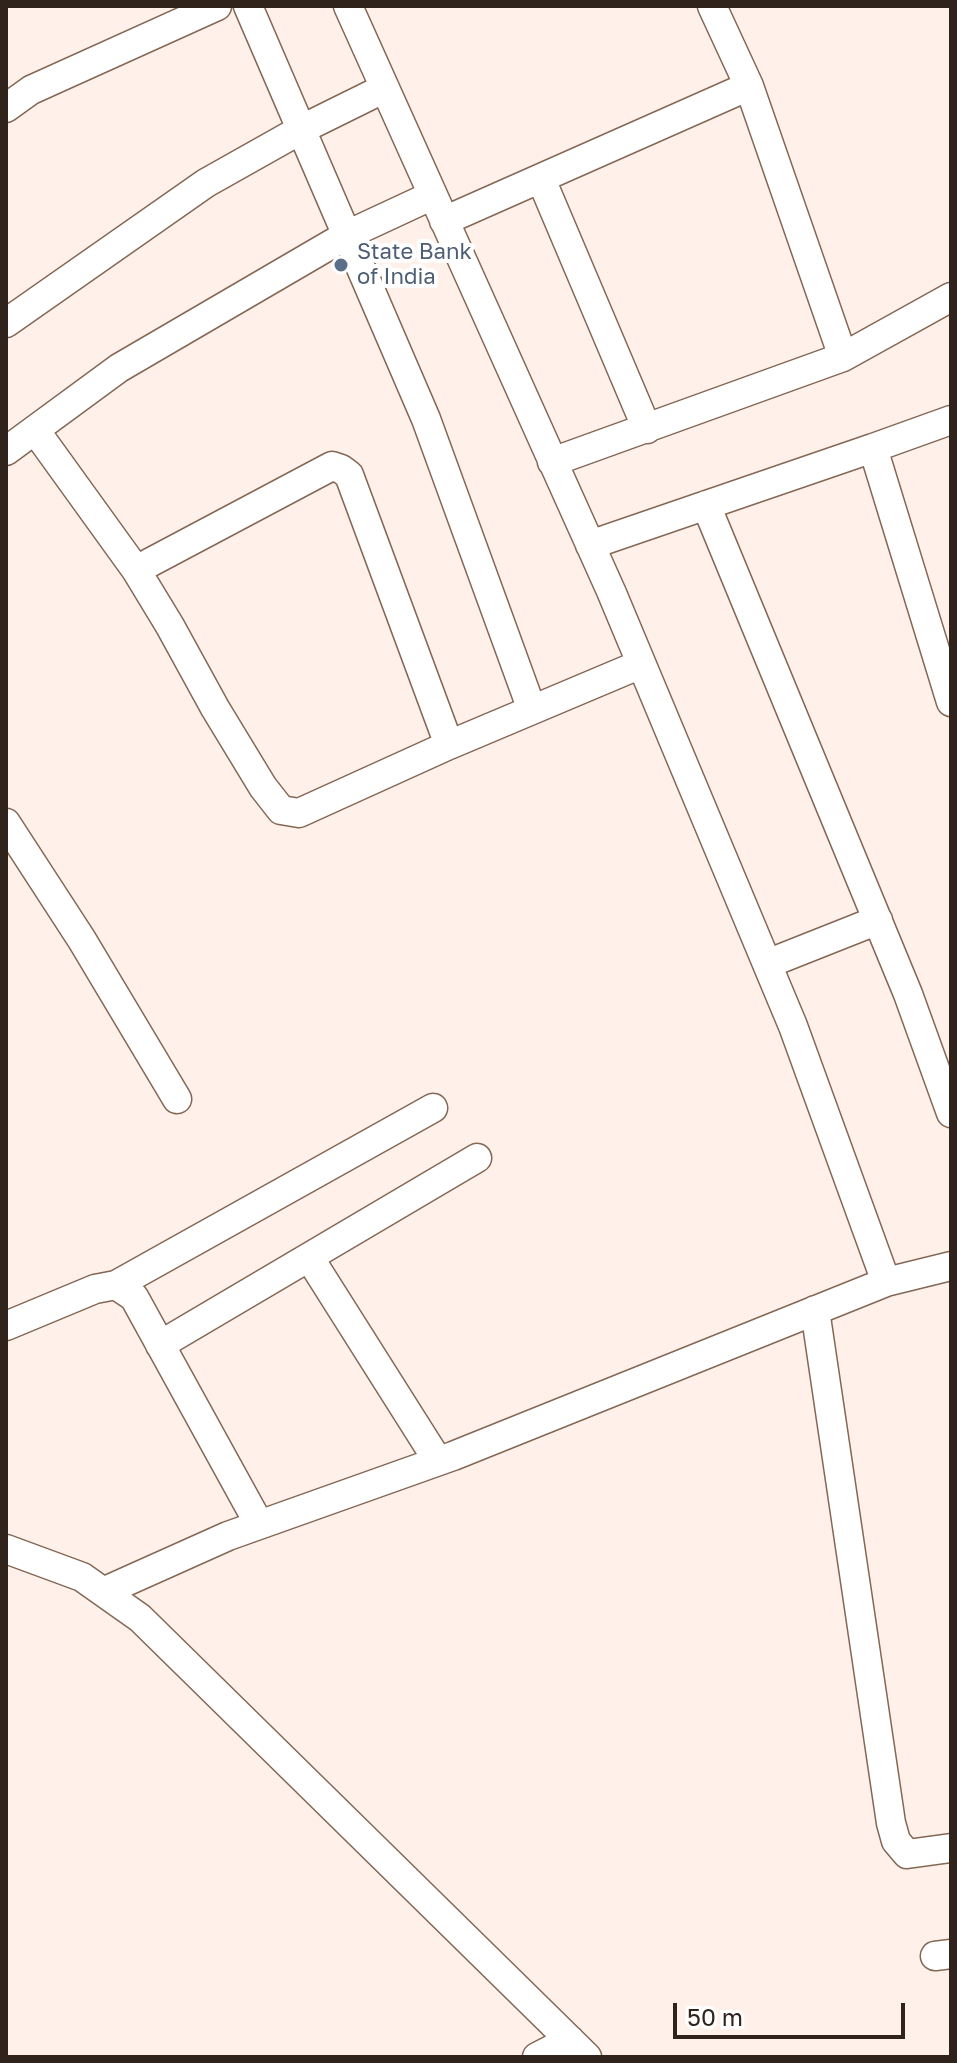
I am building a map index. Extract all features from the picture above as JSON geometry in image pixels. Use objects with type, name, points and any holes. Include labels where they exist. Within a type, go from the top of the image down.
[{"type":"street","points":[[6,108],[31,90],[217,6]]},
{"type":"street","points":[[248,6],[426,419],[532,710]]},
{"type":"street","points":[[348,6],[641,664],[793,1026],[886,1282]]},
{"type":"street","points":[[712,6],[749,86],[843,357]]},
{"type":"street","points":[[444,221],[749,86]]},
{"type":"street","points":[[6,323],[206,183],[302,129],[385,88]]},
{"type":"street","points":[[541,179],[647,429]]},
{"type":"street","points":[[6,451],[119,368],[347,235],[433,195]]},
{"type":"street","points":[[552,462],[843,357],[951,297]]},
{"type":"street","points":[[590,545],[951,420]]},
{"type":"street","points":[[35,430],[136,570],[223,722],[281,810],[299,813],[449,745],[641,664]]},
{"type":"street","points":[[873,448],[951,702]]},
{"type":"street","points":[[136,570],[332,466],[341,469],[349,475],[449,745]]},
{"type":"street","points":[[706,505],[908,994],[951,1113]]},
{"type":"street","points":[[6,823],[82,940],[177,1099]]},
{"type":"street","points":[[767,964],[878,920]]},
{"type":"street","points":[[6,1326],[95,1289],[116,1285],[433,1108]]},
{"type":"street","points":[[160,1345],[477,1158]]},
{"type":"street","points":[[309,1257],[438,1461]]},
{"type":"street","points":[[103,1592],[259,1524],[438,1461],[886,1282],[951,1266]]},
{"type":"street","points":[[116,1285],[134,1297],[259,1524]]},
{"type":"street","points":[[815,1310],[891,1823],[896,1841],[907,1854],[951,1848]]},
{"type":"street","points":[[6,1549],[82,1577],[140,1618],[579,2048]]},
{"type":"street","points":[[537,2057],[579,2048]]},
{"type":"place","name":"State Bank of India","points":[[341,265]]}]
